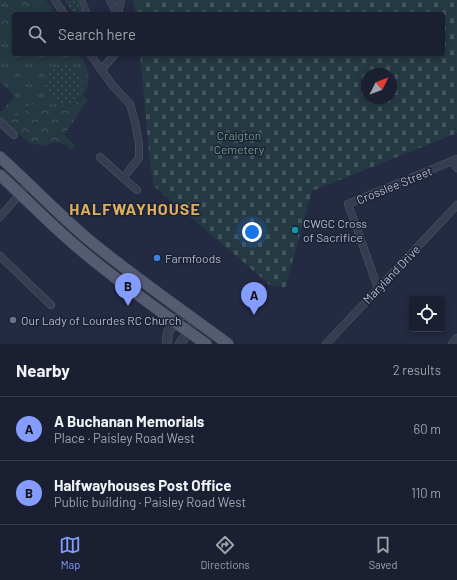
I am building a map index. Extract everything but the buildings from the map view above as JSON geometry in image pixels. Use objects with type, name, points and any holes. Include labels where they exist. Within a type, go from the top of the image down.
[{"type":"main road","points":[[0,157],[89,240],[228,344]]},
{"type":"main road","points":[[0,176],[54,228],[175,322],[206,344]]},
{"type":"street","points":[[55,0],[63,12]]},
{"type":"street","points":[[82,0],[87,12]]},
{"type":"street","points":[[110,0],[116,12]]},
{"type":"street","points":[[118,12],[121,0]]},
{"type":"street","points":[[91,56],[113,86],[130,104],[135,122],[139,144],[139,158],[123,178]]},
{"type":"street","points":[[101,70],[112,56]]},
{"type":"street","points":[[0,122],[14,135]]},
{"type":"street","points":[[100,157],[138,190]]},
{"type":"street","points":[[454,160],[457,168]]},
{"type":"street","name":"Crosslee Street","points":[[378,288],[348,204],[454,160]]},
{"type":"street","points":[[0,217],[20,194],[28,182]]},
{"type":"street","name":"Maryland Drive","points":[[326,344],[457,205]]},
{"type":"street","points":[[0,256],[51,305]]},
{"type":"street","points":[[167,344],[168,332],[184,311]]},
{"type":"street","points":[[180,344],[196,320]]},
{"type":"street","points":[[452,344],[457,338]]},
{"type":"green space","points":[[0,0],[28,0],[38,12],[13,12],[18,1],[0,4]]},
{"type":"green space","points":[[28,0],[46,0],[54,12],[38,12]]},
{"type":"green space","points":[[65,0],[85,0],[90,12],[72,12]]},
{"type":"green space","name":"Craigton Cemetery","points":[[133,0],[457,0],[457,133],[312,191],[285,288],[270,285],[154,186],[150,164],[140,56],[445,56],[445,12],[136,12]]},
{"type":"green space","points":[[18,1],[12,14],[0,24],[0,4]]},
{"type":"green space","points":[[12,14],[12,34],[6,33],[0,24]]},
{"type":"green space","points":[[0,24],[6,33],[12,34],[12,56],[81,56],[88,72],[89,79],[85,92],[66,110],[31,103],[24,113],[3,121],[0,119],[0,113],[15,96],[0,82]]},
{"type":"green space","points":[[65,63],[74,68],[80,76],[83,85],[77,99],[68,103],[54,100],[47,92],[45,86],[46,77],[51,69]]},
{"type":"green space","points":[[83,95],[88,100],[64,135],[75,145],[72,150],[64,144],[55,142],[45,146],[30,143],[3,121],[24,113],[31,103],[66,110]]},
{"type":"place","name":"CWGC Cross of Sacrifice","points":[[295,230]]},
{"type":"place","name":"Farmfoods","points":[[157,258]]},
{"type":"place","name":"Halfwayhouses Post Office","points":[[128,306]]},
{"type":"place","name":"A Buchanan Memorials","points":[[254,315]]},
{"type":"place","name":"Our Lady of Lourdes RC Church","points":[[13,320]]},
{"type":"district","name":"HALFWAYHOUSE","points":[[135,208]]}]
